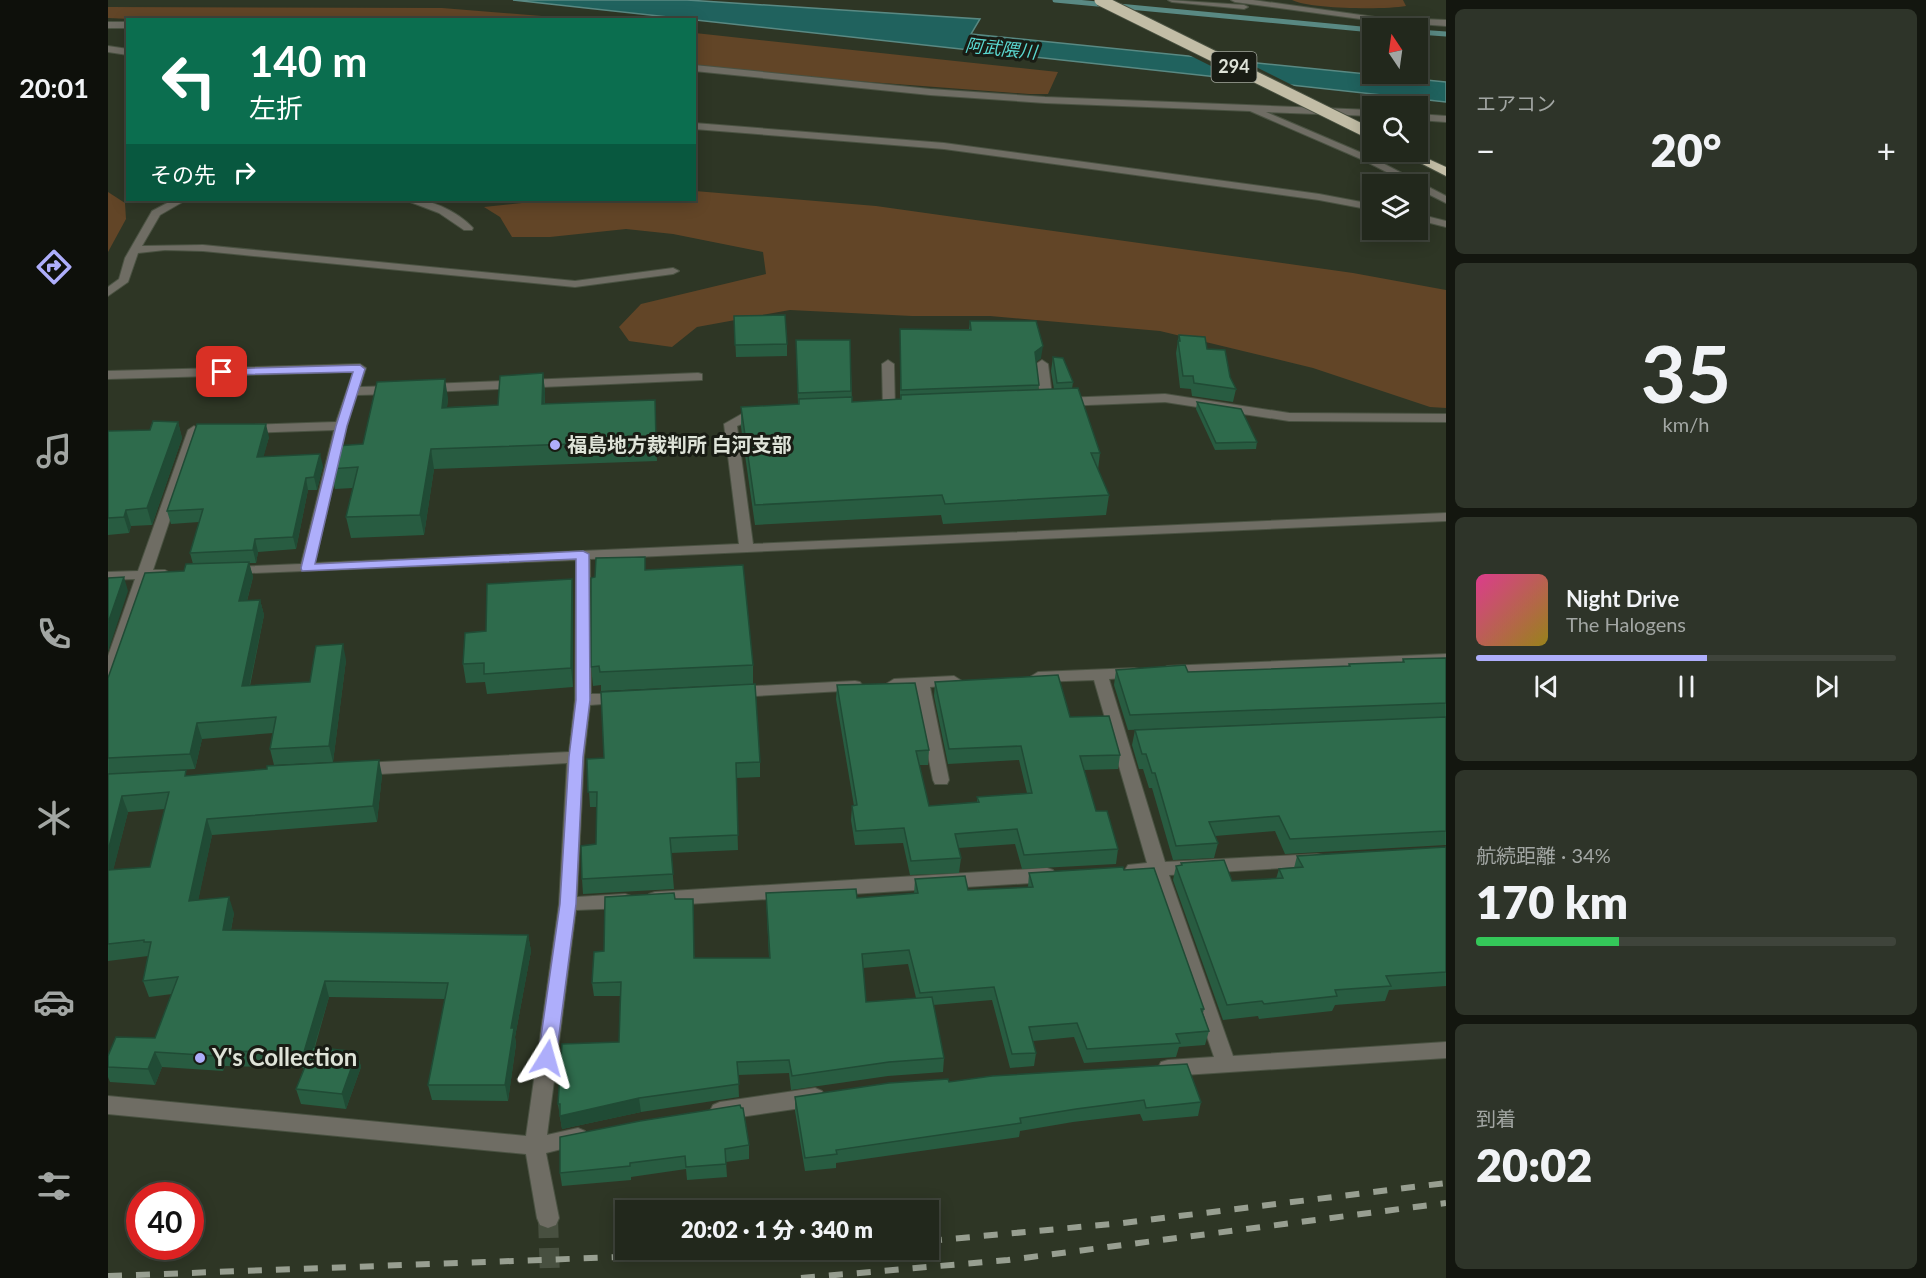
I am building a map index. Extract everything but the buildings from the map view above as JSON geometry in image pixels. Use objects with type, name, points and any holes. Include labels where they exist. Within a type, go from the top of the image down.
[{"type":"highway","name":"294","points":[[1100,0],[1362,130]]},
{"type":"highway","points":[[1426,162],[1446,172]]},
{"type":"street","points":[[1172,0],[1257,8],[1285,6]]},
{"type":"street","points":[[1235,0],[1267,2],[1375,19],[1446,23]]},
{"type":"street","points":[[108,25],[126,25]]},
{"type":"street","points":[[108,49],[126,52]]},
{"type":"street","points":[[696,68],[1033,99],[1362,112]]},
{"type":"street","points":[[1245,106],[1366,158],[1396,174]]},
{"type":"street","points":[[1428,118],[1446,119]]},
{"type":"street","points":[[696,126],[956,148],[1319,197],[1362,205]]},
{"type":"street","points":[[1428,191],[1446,200]]},
{"type":"street","points":[[108,293],[124,280],[134,250],[156,213],[165,206],[178,201]]},
{"type":"street","points":[[413,201],[443,211],[468,228]]},
{"type":"street","points":[[1428,220],[1446,224]]},
{"type":"street","points":[[134,250],[165,247],[203,248],[575,284],[673,271]]},
{"type":"street","points":[[888,364],[889,409]]},
{"type":"street","points":[[1042,364],[1041,403],[1165,398],[1289,417],[1446,418]]},
{"type":"street","points":[[108,375],[360,369],[341,426],[307,568]]},
{"type":"street","points":[[352,391],[698,377]]},
{"type":"street","points":[[747,548],[730,424],[751,414],[774,413]]},
{"type":"street","points":[[228,429],[341,426]]},
{"type":"street","points":[[108,678],[194,430]]},
{"type":"street","points":[[213,572],[1446,517]]},
{"type":"street","points":[[548,1218],[536,1146],[568,904],[576,757],[583,700],[583,554]]},
{"type":"street","points":[[108,576],[178,573]]},
{"type":"street","points":[[1016,678],[1446,659]]},
{"type":"street","points":[[1100,674],[1125,738],[1158,868],[1227,1065]]},
{"type":"street","points":[[723,693],[969,681]]},
{"type":"street","points":[[921,683],[941,780]]},
{"type":"street","points":[[583,700],[641,697]]},
{"type":"street","points":[[342,770],[576,757]]},
{"type":"street","points":[[1111,871],[1338,859]]},
{"type":"street","points":[[568,904],[1064,874]]},
{"type":"street","points":[[1145,1070],[1446,1050]]},
{"type":"street","points":[[700,1114],[829,1095]]},
{"type":"street","points":[[108,1105],[536,1146],[599,1132]]},
{"type":"shaded area","points":[[1292,0],[1403,0],[1406,6],[1348,8],[1314,5]]},
{"type":"shaded area","points":[[108,7],[442,8],[567,18],[126,19],[108,18]]},
{"type":"shaded area","points":[[696,33],[1058,72],[1048,94],[790,76],[696,66]]},
{"type":"shaded area","points":[[696,191],[876,206],[1353,273],[1446,290],[1446,408],[1430,407],[1313,368],[1160,331],[990,316],[912,316],[790,310],[697,327],[672,347],[629,341],[619,327],[641,304],[766,274],[763,252],[673,234],[626,229],[550,237],[512,237],[500,217],[484,207],[541,201],[696,201]]},
{"type":"shaded area","points":[[108,192],[125,203],[126,219],[108,252]]},
{"type":"water","name":"阿武隈川","points":[[513,0],[687,0],[980,19],[971,34],[1362,74],[1362,84],[1428,84],[1428,80],[1446,82],[1446,102],[1428,100],[1428,96],[1391,96],[696,20],[696,18]]},
{"type":"pier","points":[[1183,52],[1236,57],[1302,90],[1245,83]]},
{"type":"waterway","points":[[1055,0],[1362,29]]},
{"type":"waterway","points":[[1428,33],[1446,34]]},
{"type":"tunnel","points":[[548,1218],[550,1278]]},
{"type":"railway","points":[[939,1240],[1123,1223],[1446,1183]]},
{"type":"railway","points":[[801,1278],[1008,1260],[1446,1203]]},
{"type":"railway","points":[[108,1276],[615,1257]]},
{"type":"place","name":"福島地方裁判所 白河支部","points":[[555,445]]},
{"type":"place","name":"Y's Collection","points":[[200,1058]]},
{"type":"route","points":[[222,372],[360,369],[341,426],[307,568],[583,554],[583,700],[576,757],[568,904],[547,1058]]}]
